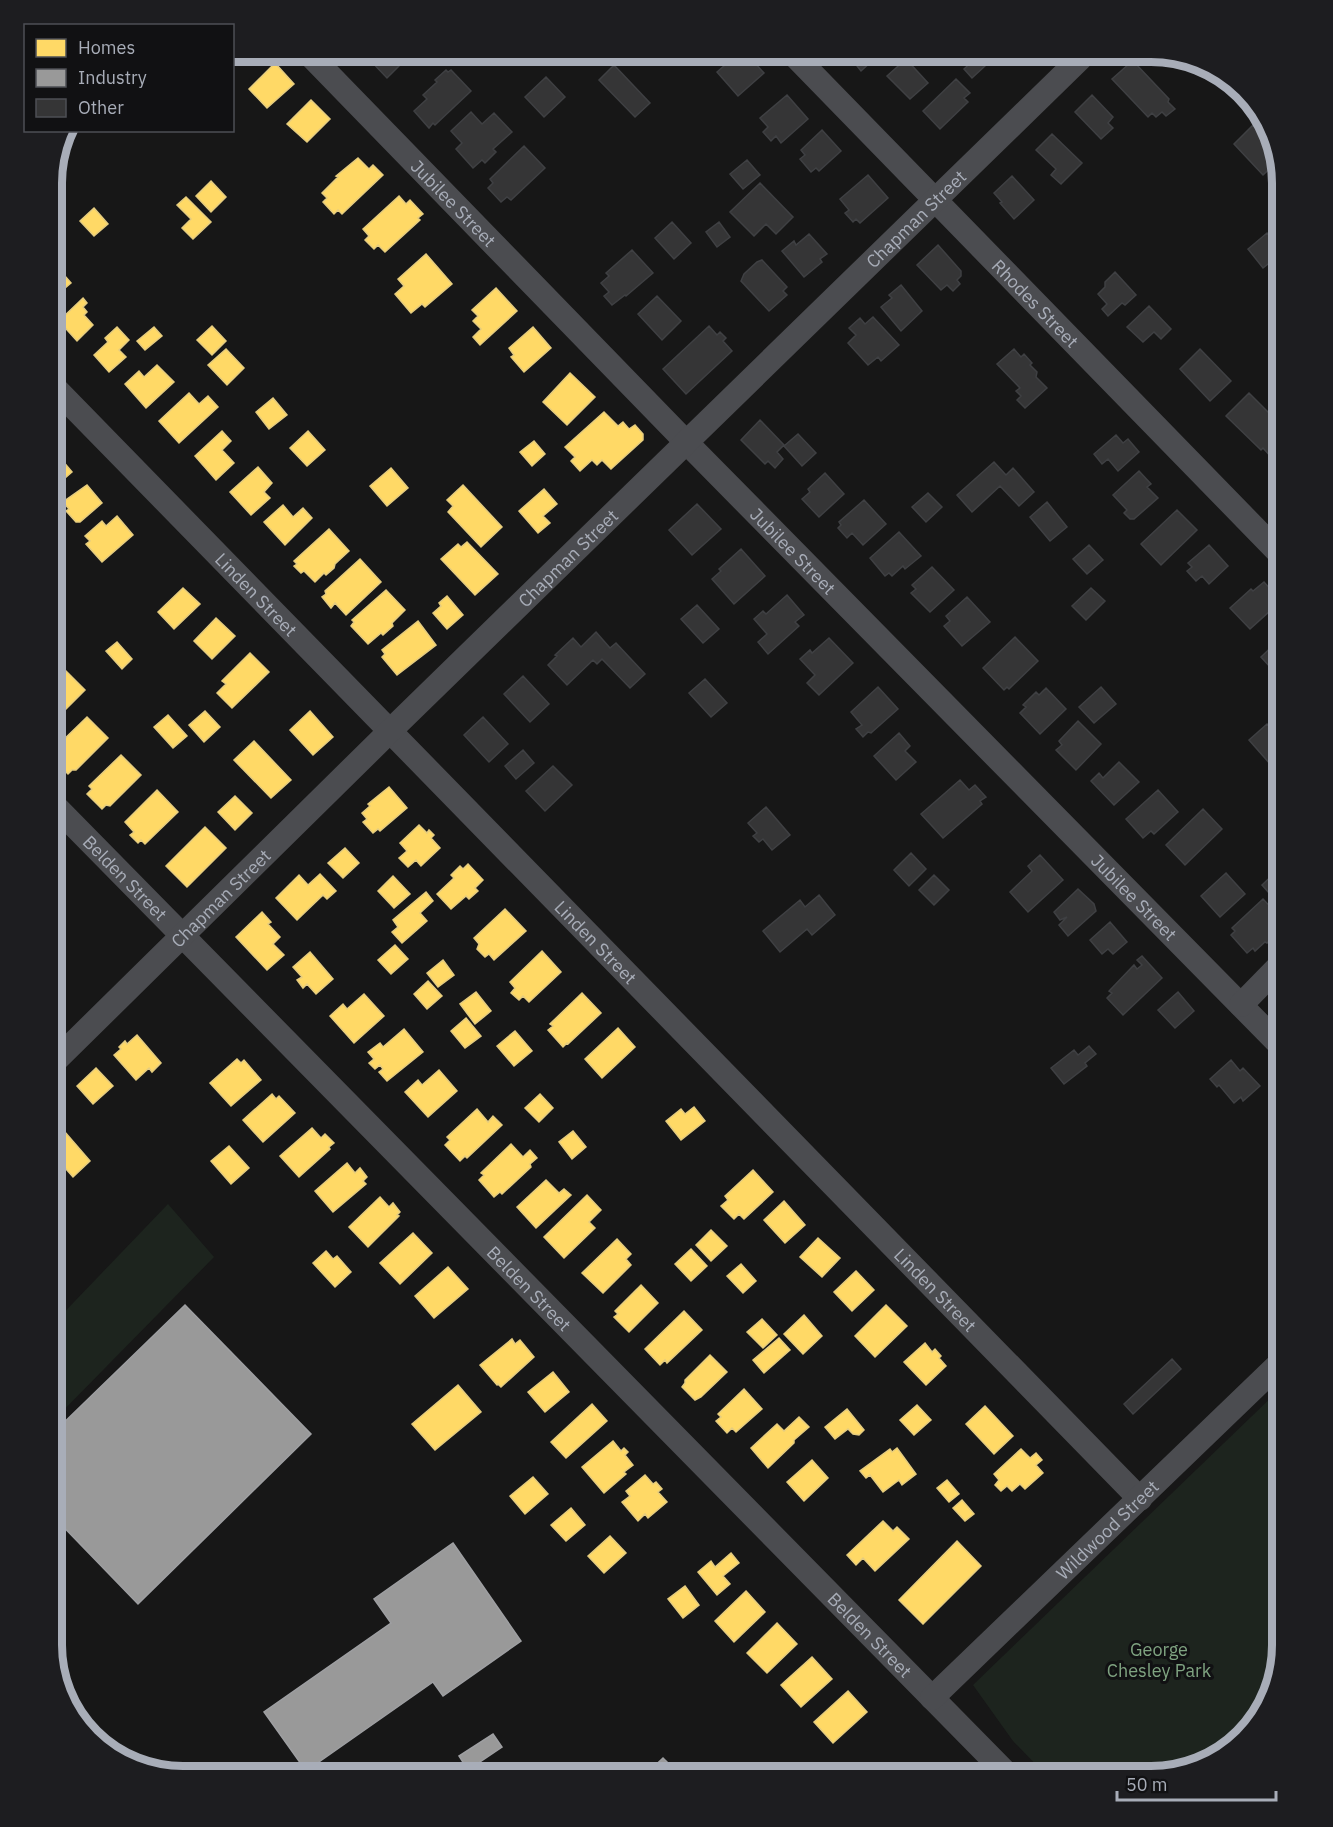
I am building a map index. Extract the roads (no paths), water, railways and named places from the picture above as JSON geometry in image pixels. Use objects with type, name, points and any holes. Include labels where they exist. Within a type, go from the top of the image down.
[{"type":"street","name":"Jubilee Street","points":[[317,62],[686,442],[1272,1037]]},
{"type":"street","name":"Rhodes Street","points":[[801,62],[1272,546]]},
{"type":"street","name":"Chapman Street","points":[[62,1054],[391,730],[1077,62]]},
{"type":"street","name":"Linden Street","points":[[62,395],[1140,1499]]},
{"type":"street","name":"Belden Street","points":[[62,813],[999,1766]]},
{"type":"street","points":[[1241,1005],[1272,973]]},
{"type":"street","name":"Wildwood Street","points":[[933,1698],[1272,1371]]},
{"type":"park label","name":"George Chesley Park","points":[[1159,1659]]}]
